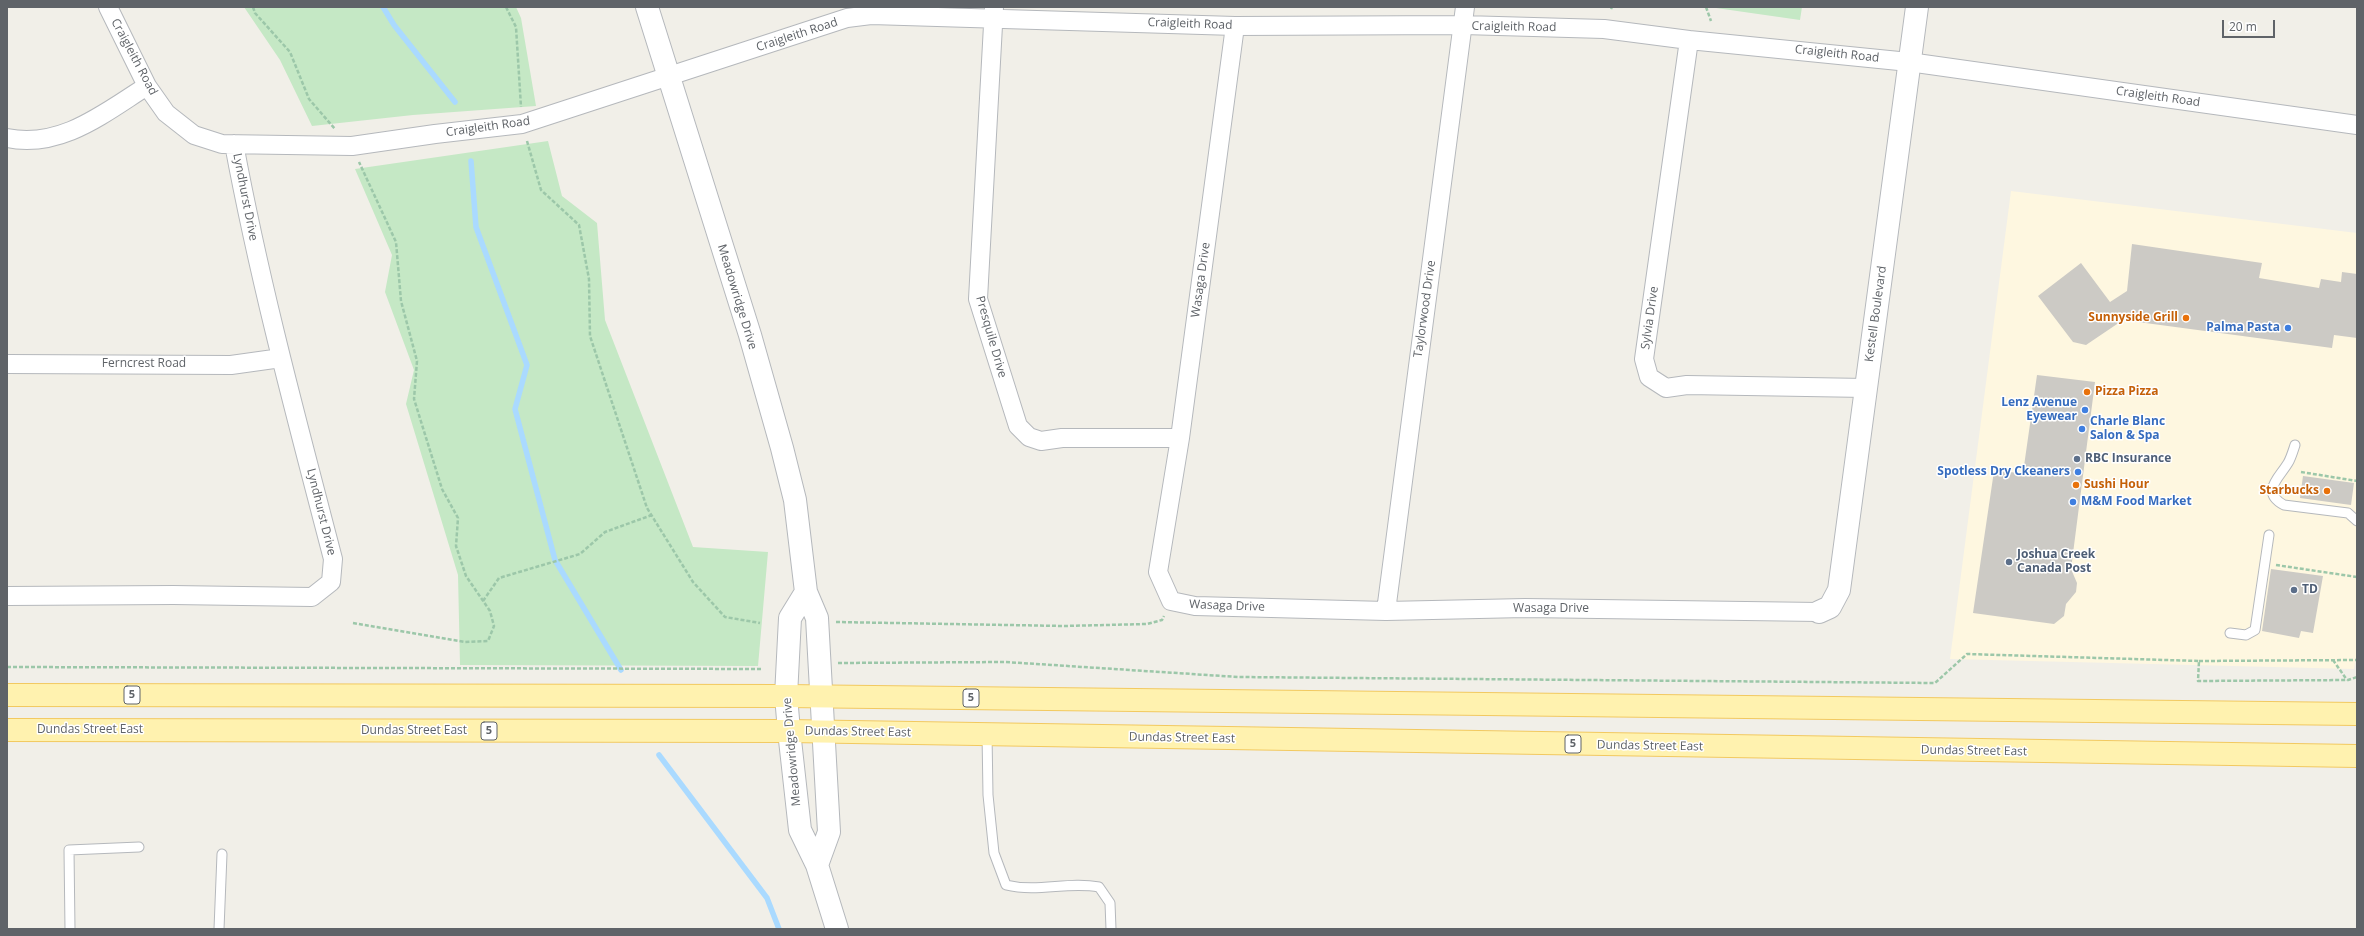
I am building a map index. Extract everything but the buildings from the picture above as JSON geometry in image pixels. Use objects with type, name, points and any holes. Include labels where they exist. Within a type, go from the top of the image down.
[{"type":"main road","name":"5","points":[[7,695],[821,696],[2357,714]]},
{"type":"main road","name":"Dundas Street East","points":[[7,730],[822,731],[2357,756]]},
{"type":"street","name":"Craigleith Road","points":[[108,7],[147,86],[166,113],[194,135],[222,144],[352,146],[435,134],[522,124],[848,18],[872,15],[993,12],[1235,26],[1463,25],[1604,29],[1689,40],[1910,62],[2357,125]]},
{"type":"street","name":"Meadowridge Drive","points":[[647,7],[750,335],[795,500],[806,592],[817,618],[822,731],[829,832],[817,865]]},
{"type":"street","name":"Taylorwood Drive","points":[[1386,610],[1465,7]]},
{"type":"street","name":"Kestell Boulevard","points":[[1819,612],[1830,607],[1839,590],[1917,7]]},
{"type":"street","name":"Presquile Drive","points":[[993,12],[978,299],[1018,426],[1030,437],[1041,441],[1062,438],[1180,438]]},
{"type":"street","name":"Wasaga Drive","points":[[1235,26],[1180,438],[1158,572],[1171,601],[1195,606],[1386,610],[1525,608],[1819,612]]},
{"type":"street","name":"Sylvia Drive","points":[[1689,40],[1644,359],[1649,377],[1666,388],[1686,385],[1866,388]]},
{"type":"street","points":[[7,138],[38,141],[66,134],[147,86]]},
{"type":"street","name":"Lyndhurst Drive","points":[[7,596],[173,595],[312,597],[331,582],[333,559],[281,358],[248,219],[234,144]]},
{"type":"street","name":"Ferncrest Road","points":[[7,364],[231,365],[281,358]]},
{"type":"street","name":"Meadowridge Drive","points":[[806,592],[790,618],[786,696],[789,731],[800,830],[817,865],[837,929]]},
{"type":"lane","points":[[2295,446],[2288,464],[2273,484],[2272,494],[2276,501],[2284,505],[2348,513],[2357,521]]},
{"type":"lane","points":[[2230,633],[2246,635],[2255,630],[2269,536]]},
{"type":"lane","points":[[987,734],[988,795],[994,853],[1006,885],[1024,889],[1087,885],[1099,887],[1110,903],[1111,929]]},
{"type":"lane","points":[[70,929],[68,850],[138,847]]},
{"type":"lane","points":[[219,929],[222,854]]},
{"type":"path","points":[[253,7],[255,13],[290,52],[309,99],[352,146],[396,242],[401,301],[417,361],[414,399],[442,489],[458,518],[456,546],[466,576],[490,611],[494,626],[488,641],[465,642],[353,623]]},
{"type":"path","points":[[506,7],[516,27],[522,124],[541,190],[579,225],[590,279],[590,336],[647,508],[693,582],[725,617],[760,623]]},
{"type":"path","points":[[1706,7],[1711,21]]},
{"type":"path","points":[[2301,472],[2357,481]]},
{"type":"path","points":[[483,601],[498,578],[580,554],[605,532],[652,516]]},
{"type":"path","points":[[2274,565],[2357,577]]},
{"type":"path","points":[[831,622],[1064,626],[1147,624],[1162,620],[1171,601]]},
{"type":"path","points":[[838,663],[1006,662],[1238,677],[1935,683],[1967,654],[2199,661],[2357,660]]},
{"type":"path","points":[[2333,660],[2348,680]]},
{"type":"path","points":[[2199,661],[2198,681],[2348,680],[2357,677]]},
{"type":"path","points":[[7,667],[761,669]]},
{"type":"shaded area","points":[[2011,191],[2357,233],[2357,651],[2354,669],[1950,659]]},
{"type":"green space","points":[[244,7],[516,7],[521,18],[536,106],[413,115],[312,126],[280,60]]},
{"type":"green space","points":[[1709,7],[1802,7],[1800,20]]},
{"type":"green space","points":[[548,141],[562,196],[597,223],[605,320],[693,547],[768,552],[758,666],[460,665],[458,575],[406,404],[414,370],[385,292],[392,255],[355,169]]},
{"type":"waterway","points":[[383,7],[394,25],[455,102]]},
{"type":"waterway","points":[[471,161],[476,227],[527,365],[515,409],[555,560],[621,670]]},
{"type":"waterway","points":[[659,755],[767,898],[779,929]]},
{"type":"place","name":"Sunnyside Grill","points":[[2186,318]]},
{"type":"place","name":"Palma Pasta","points":[[2288,328]]},
{"type":"place","name":"Pizza Pizza","points":[[2087,392]]},
{"type":"place","name":"Lenz Avenue Eyewear","points":[[2085,410]]},
{"type":"place","name":"Charle Blanc Salon & Spa","points":[[2082,429]]},
{"type":"place","name":"RBC Insurance","points":[[2077,459]]},
{"type":"place","name":"Spotless Dry Ckeaners","points":[[2078,472]]},
{"type":"place","name":"Sushi Hour","points":[[2076,485]]},
{"type":"place","name":"Starbucks","points":[[2327,491]]},
{"type":"place","name":"M&M Food Market","points":[[2073,502]]},
{"type":"place","name":"Joshua Creek Canada Post","points":[[2009,562]]},
{"type":"place","name":"TD","points":[[2294,590]]}]
